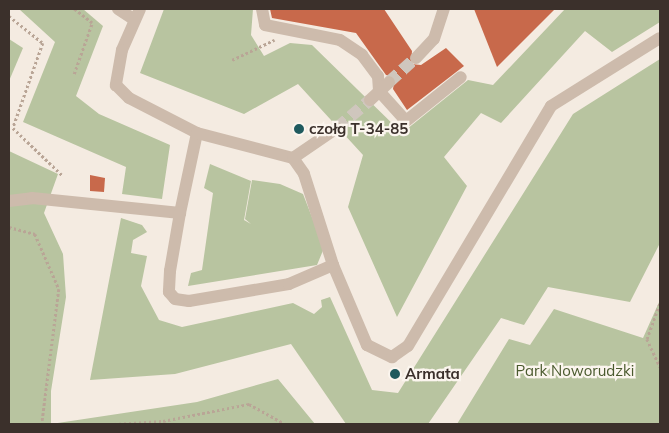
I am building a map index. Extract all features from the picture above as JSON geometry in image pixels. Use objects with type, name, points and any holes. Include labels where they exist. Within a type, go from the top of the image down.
[{"type":"lane","points":[[118,9],[138,14],[115,72],[116,85],[129,98],[197,133],[292,158],[304,174],[333,265],[367,345],[386,356],[399,355],[551,106],[660,38]]},
{"type":"lane","points":[[262,9],[265,25],[340,40],[362,55],[378,76],[379,91],[406,121],[461,77]]},
{"type":"lane","points":[[416,58],[434,39],[444,9]]},
{"type":"lane","points":[[292,158],[337,128]]},
{"type":"lane","points":[[197,133],[170,271],[169,292],[175,299],[189,301],[289,284],[333,265]]},
{"type":"lane","points":[[9,201],[32,198],[180,213]]},
{"type":"path","points":[[74,9],[92,23],[74,74]]},
{"type":"path","points":[[9,16],[43,43],[13,128],[63,176]]},
{"type":"path","points":[[232,60],[293,32]]},
{"type":"path","points":[[9,226],[35,234],[59,289],[42,424]]},
{"type":"path","points":[[660,304],[647,339],[660,367]]},
{"type":"path","points":[[114,424],[163,421],[249,404],[285,424]]},
{"type":"green space","points":[[19,9],[83,9],[103,26],[76,96],[99,114],[170,145],[162,199],[122,194],[126,167],[23,122],[55,42]]},
{"type":"green space","points":[[164,9],[253,9],[251,35],[264,56],[290,43],[312,45],[402,133],[468,80],[493,85],[565,9],[660,9],[660,22],[612,52],[585,31],[501,123],[481,113],[444,157],[467,186],[397,317],[348,207],[363,155],[298,84],[244,114],[140,73]]},
{"type":"green space","points":[[9,39],[23,48],[9,81]]},
{"type":"green space","points":[[660,59],[660,243],[630,302],[548,287],[524,325],[501,318],[428,424],[346,424],[291,344],[175,374],[90,380],[121,218],[142,225],[147,232],[133,240],[131,253],[147,256],[141,286],[159,320],[182,327],[293,303],[314,314],[322,307],[321,300],[330,297],[372,390],[398,393],[573,114]]},
{"type":"green space","points":[[9,151],[58,174],[44,213],[63,254],[66,297],[51,391],[51,424],[9,424]]},
{"type":"green space","points":[[210,164],[251,181],[244,220],[251,224],[245,219],[252,180],[280,184],[303,194],[324,248],[317,265],[188,286],[191,273],[202,270],[213,193],[204,188]]},
{"type":"green space","name":"Park Noworudzki","points":[[660,300],[660,424],[457,424],[509,339],[530,345],[554,309],[643,338]]},
{"type":"green space","points":[[278,379],[315,424],[51,424],[197,402]]},
{"type":"building","points":[[270,9],[384,9],[412,51],[411,64],[421,65],[446,48],[464,66],[407,110],[393,89],[395,77],[386,75],[356,33],[272,18]]},
{"type":"building","points":[[474,9],[555,9],[497,67]]},
{"type":"building","points":[[90,175],[105,178],[104,192],[90,191]]},
{"type":"tunnel","points":[[389,82],[416,58]]},
{"type":"tunnel","points":[[337,128],[370,100]]},
{"type":"place","name":"czołg T-34-85","points":[[299,129]]},
{"type":"place","name":"Armata","points":[[395,374]]}]
